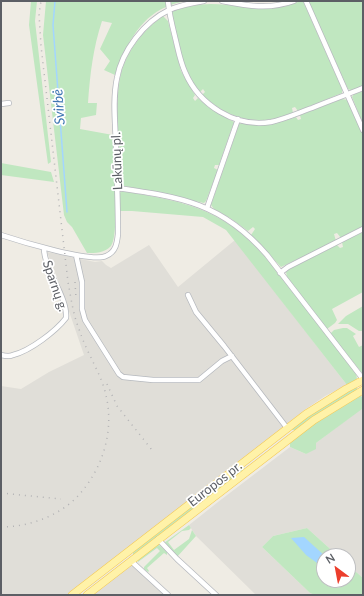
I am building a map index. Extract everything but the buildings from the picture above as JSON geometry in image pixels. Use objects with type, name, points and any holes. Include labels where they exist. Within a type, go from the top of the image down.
[{"type":"main road","name":"Europos pr.","points":[[72,595],[287,428],[329,399],[363,379]]},
{"type":"main road","name":"Europos pr.","points":[[87,595],[293,436],[327,411],[363,390]]},
{"type":"main road","points":[[287,428],[293,436]]},
{"type":"main road","points":[[246,460],[251,468]]},
{"type":"main road","points":[[131,548],[128,557],[131,561]]},
{"type":"street","points":[[168,1],[181,63],[190,83],[209,104],[224,114],[238,119],[270,122],[286,118],[363,88]]},
{"type":"street","name":"Lakūnų pl.","points":[[1,235],[44,248],[99,258],[109,255],[115,249],[118,234],[118,188],[115,108],[116,86],[119,69],[126,55],[141,33],[151,22],[169,11],[193,2],[204,1]]},
{"type":"street","points":[[222,1],[254,7],[275,6],[294,1]]},
{"type":"street","points":[[306,1],[363,130]]},
{"type":"street","points":[[1,104],[9,103]]},
{"type":"street","points":[[207,208],[238,119]]},
{"type":"street","points":[[118,188],[175,198],[194,203],[207,208],[226,219],[250,237],[267,255],[363,379]]},
{"type":"street","points":[[280,272],[363,230]]},
{"type":"street","name":"Sparnų g.","points":[[1,355],[13,356],[29,348],[49,334],[66,318],[64,304],[46,260],[44,248]]},
{"type":"street","points":[[76,255],[82,282],[82,309],[85,320],[119,374],[123,377],[153,380],[199,380],[222,361],[232,356]]},
{"type":"street","points":[[188,295],[196,312],[287,428]]},
{"type":"street","points":[[158,539],[216,595]]},
{"type":"street","points":[[131,561],[168,595]]},
{"type":"shaded area","points":[[235,240],[347,385],[325,396],[306,409],[69,595],[1,595],[1,386],[21,389],[49,372],[84,355],[47,252],[95,262],[102,261],[111,268],[149,245],[178,287]]},
{"type":"shaded area","points":[[362,408],[363,578],[356,572],[356,548],[329,548],[307,528],[273,536],[262,547],[310,593],[315,595],[256,595],[196,536],[189,525],[290,447],[306,454],[316,443]]},
{"type":"shaded area","points":[[130,565],[135,567],[165,595],[90,595]]},
{"type":"green space","points":[[31,1],[37,1],[35,21],[51,162],[48,164],[29,25]]},
{"type":"green space","points":[[46,1],[187,1],[176,3],[156,12],[140,26],[128,45],[115,75],[104,70],[110,61],[100,49],[112,23],[102,21],[92,62],[88,103],[97,103],[96,115],[81,118],[80,129],[113,135],[116,194],[114,239],[109,248],[100,252],[87,253],[64,215],[43,35]]},
{"type":"green space","points":[[303,1],[342,89],[342,93],[298,111],[295,107],[292,108],[293,113],[268,120],[245,119],[234,115],[213,104],[202,95],[205,92],[203,89],[200,92],[189,79],[182,59],[171,12],[186,7],[211,4],[266,9],[277,8]]},
{"type":"green space","points":[[308,1],[363,1],[363,86],[353,91],[348,89]]},
{"type":"green space","points":[[163,16],[168,21],[181,71],[195,95],[193,98],[195,101],[198,98],[208,107],[234,122],[219,165],[215,165],[214,168],[218,170],[204,203],[120,185],[117,103],[122,69],[131,51],[142,35]]},
{"type":"green space","points":[[363,91],[363,124],[352,97],[354,94]]},
{"type":"green space","points":[[342,99],[348,100],[363,134],[363,227],[341,238],[337,233],[334,234],[336,241],[281,267],[251,235],[255,229],[253,227],[248,231],[214,209],[211,205],[239,124],[276,122],[296,117],[298,120],[301,119],[300,115]]},
{"type":"green space","points":[[1,163],[51,172],[54,182],[1,175]]},
{"type":"green space","points":[[123,191],[184,204],[219,218],[235,228],[267,259],[356,373],[357,379],[347,385],[226,230],[203,217],[120,211],[119,193]]},
{"type":"green space","points":[[363,232],[363,292],[332,309],[337,320],[327,329],[287,277],[286,272],[289,269],[337,245],[340,248],[343,247],[342,242]]},
{"type":"green space","points":[[363,306],[363,331],[359,331],[348,324],[338,324],[346,316]]},
{"type":"green space","points":[[347,328],[356,334],[353,336],[359,347],[363,345],[363,374],[330,334],[334,330]]},
{"type":"green space","points":[[356,386],[358,390],[295,430],[292,430],[309,415]]},
{"type":"green space","points":[[360,394],[363,397],[363,410],[362,409],[316,443],[316,449],[306,454],[290,447],[290,442],[309,426]]},
{"type":"green space","points":[[243,466],[245,469],[133,554],[133,552],[175,520],[191,505]]},
{"type":"green space","points":[[189,525],[191,528],[189,530],[182,531],[168,542],[174,550],[189,539],[192,530],[196,536],[177,557],[164,543]]},
{"type":"green space","points":[[307,528],[329,548],[316,548],[316,588],[356,588],[356,572],[363,578],[363,595],[315,595],[310,593],[262,547],[273,536]]},
{"type":"green space","points":[[158,544],[167,552],[167,555],[164,553],[147,568],[149,571],[148,572],[144,569],[144,567],[160,551],[157,548],[138,562],[137,560]]},
{"type":"water","points":[[304,537],[316,548],[316,562],[306,555],[291,538]]},
{"type":"waterway","name":"Svirbė","points":[[55,1],[53,25],[67,212]]},
{"type":"railway","points":[[1,527],[22,525],[53,515],[78,496],[96,471],[102,457],[108,427],[109,412],[102,382],[84,343],[77,323],[72,306],[68,282],[41,46],[39,14],[41,1]]},
{"type":"railway","points":[[75,282],[76,298]]},
{"type":"railway","points":[[107,384],[117,406],[152,450]]},
{"type":"railway","points":[[1,493],[61,499]]}]
